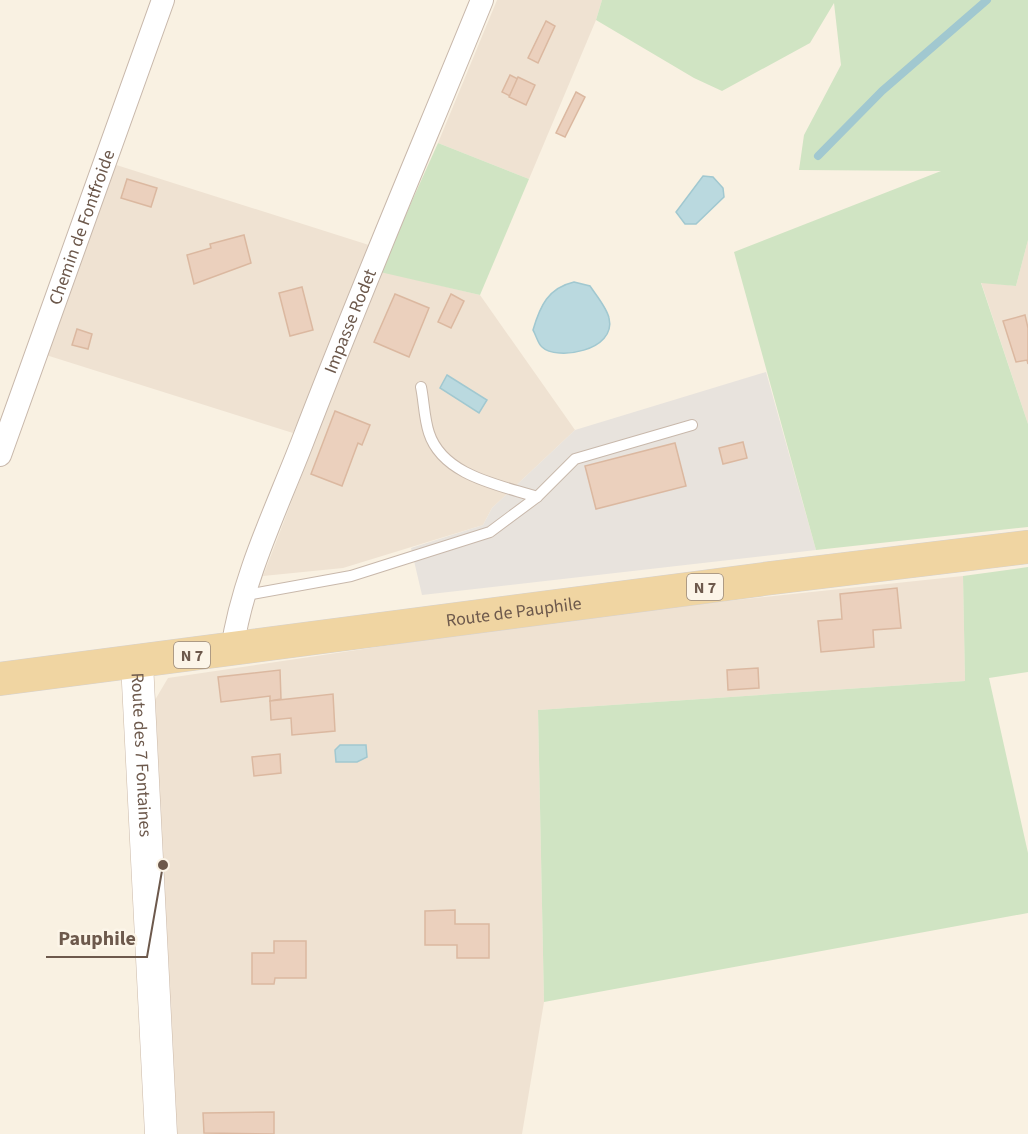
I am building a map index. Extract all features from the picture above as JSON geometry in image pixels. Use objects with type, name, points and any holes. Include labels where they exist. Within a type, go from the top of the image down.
[{"type":"main road","name":"Route de Pauphile","points":[[0,679],[137,663],[764,579],[1028,547]]},
{"type":"street","name":"Chemin de Fontfroide","points":[[0,455],[163,0]]},
{"type":"street","name":"Impasse Rodet","points":[[232,650],[246,595],[319,397],[482,0]]},
{"type":"street","name":"Route des 7 Fontaines","points":[[137,663],[161,1134]]},
{"type":"lane","points":[[421,387],[429,432],[436,449],[447,460],[475,477],[537,497]]},
{"type":"lane","points":[[246,595],[351,576],[490,532],[537,497],[575,459],[692,425]]},
{"type":"shaded area","points":[[497,0],[602,0],[596,20],[529,179],[438,143]]},
{"type":"shaded area","points":[[110,163],[372,246],[293,433],[46,355]]},
{"type":"shaded area","points":[[1028,240],[1028,424],[981,282],[1016,286]]},
{"type":"shaded area","points":[[380,271],[480,295],[575,430],[492,508],[483,525],[343,568],[263,576]]},
{"type":"shaded area","points":[[766,372],[816,550],[422,595],[411,548],[483,525],[492,508],[575,430]]},
{"type":"shaded area","points":[[963,576],[965,681],[538,710],[544,1002],[522,1134],[176,1134],[155,700],[168,678],[586,616]]},
{"type":"green space","points":[[602,0],[1028,0],[1028,240],[1016,286],[981,283],[1028,424],[1028,527],[816,550],[734,252],[941,171],[799,170],[804,135],[841,65],[834,3],[810,43],[722,91],[694,78],[596,20]]},
{"type":"green space","points":[[438,143],[529,179],[480,295],[380,272]]},
{"type":"green space","points":[[1028,567],[1028,672],[989,678],[1028,853],[1028,913],[544,1002],[538,710],[965,681],[963,576]]},
{"type":"water","points":[[703,176],[713,177],[723,188],[724,197],[696,224],[685,224],[676,212]]},
{"type":"water","points":[[574,282],[590,286],[608,314],[609,329],[604,338],[584,350],[571,353],[549,351],[538,342],[533,330],[536,321],[551,293]]},
{"type":"water","points":[[447,375],[487,400],[479,413],[440,388]]},
{"type":"water","points":[[340,745],[366,745],[367,757],[357,762],[336,762],[335,750]]},
{"type":"building","points":[[546,21],[555,26],[538,63],[528,58]]},
{"type":"building","points":[[510,75],[518,79],[510,96],[502,92]]},
{"type":"building","points":[[518,77],[535,85],[526,105],[509,97]]},
{"type":"building","points":[[576,92],[585,97],[565,137],[556,133]]},
{"type":"building","points":[[127,179],[157,188],[151,207],[121,198]]},
{"type":"building","points":[[244,235],[251,263],[194,284],[187,255],[211,248],[210,244]]},
{"type":"building","points":[[302,287],[313,330],[290,336],[279,293]]},
{"type":"building","points":[[395,294],[429,308],[409,357],[374,342]]},
{"type":"building","points":[[451,294],[464,301],[451,328],[438,322]]},
{"type":"building","points":[[1025,315],[1028,328],[1028,364],[1027,360],[1016,362],[1003,321]]},
{"type":"building","points":[[77,329],[92,334],[88,349],[72,345]]},
{"type":"building","points":[[335,411],[370,425],[362,445],[358,443],[342,486],[311,474]]},
{"type":"building","points":[[743,442],[747,458],[723,464],[719,448]]},
{"type":"building","points":[[675,443],[686,486],[596,509],[585,466]]},
{"type":"building","points":[[897,588],[901,628],[873,630],[874,647],[821,652],[818,621],[842,619],[840,594]]},
{"type":"building","points":[[758,668],[759,688],[728,690],[727,670]]},
{"type":"building","points":[[280,670],[281,699],[270,701],[270,696],[221,702],[218,677]]},
{"type":"building","points":[[333,694],[335,731],[292,735],[291,718],[271,720],[270,701]]},
{"type":"building","points":[[280,754],[281,773],[254,776],[252,757]]},
{"type":"building","points":[[455,910],[455,924],[489,924],[489,958],[457,958],[457,945],[425,945],[425,911]]},
{"type":"building","points":[[274,941],[306,941],[306,978],[275,978],[274,984],[252,984],[252,953],[274,953]]},
{"type":"building","points":[[274,1112],[274,1134],[204,1133],[203,1113]]},
{"type":"waterway","points":[[818,156],[882,91],[987,0]]},
{"type":"place","name":"Pauphile","points":[[163,865]]}]
